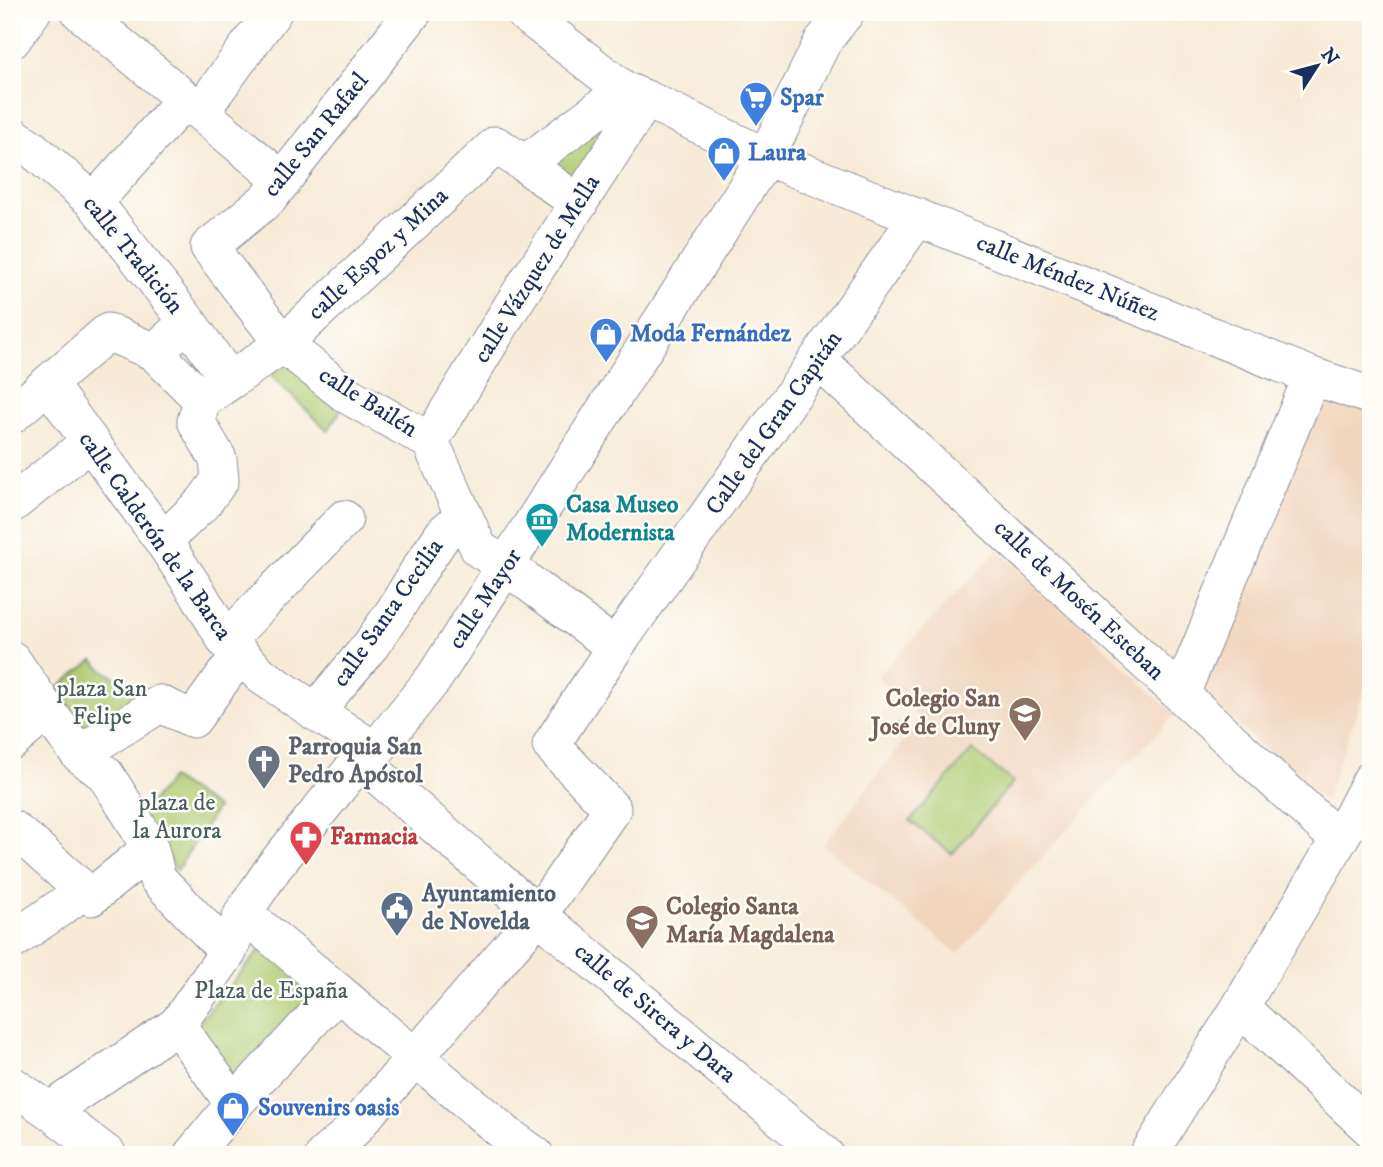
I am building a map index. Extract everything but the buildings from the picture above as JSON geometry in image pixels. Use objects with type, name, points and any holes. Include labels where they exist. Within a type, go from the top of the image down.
[{"type":"street","points":[[12,40],[32,12]]},
{"type":"street","points":[[94,202],[192,106],[273,12]]},
{"type":"street","name":"calle San Rafael","points":[[209,247],[269,198],[413,12]]},
{"type":"street","name":"calle Méndez Núñez","points":[[523,12],[635,95],[766,157],[1311,376],[1371,396]]},
{"type":"street","name":"calle Mayor","points":[[243,913],[274,867],[434,678],[766,157],[823,41],[846,12]]},
{"type":"street","points":[[101,19],[192,106],[283,181]]},
{"type":"street","points":[[525,164],[635,95]]},
{"type":"street","name":"calle Vázquez de Mella","points":[[430,441],[510,309],[579,204],[635,95]]},
{"type":"street","name":"calle Tradición","points":[[12,135],[94,202],[188,322],[216,391]]},
{"type":"street","name":"calle Espoz y Mina","points":[[216,391],[283,344],[496,145],[579,204]]},
{"type":"street","name":"Calle del Gran Capitán","points":[[324,1155],[349,1134],[538,915],[612,809],[551,746],[615,647],[918,217]]},
{"type":"street","name":"calle Bailén","points":[[209,247],[283,344],[347,394],[430,441],[479,549],[615,647]]},
{"type":"street","points":[[154,352],[188,322]]},
{"type":"street","points":[[12,415],[108,332],[154,352],[216,391],[196,421],[218,459],[220,480],[203,503],[163,541]]},
{"type":"street","name":"calle de Mosén Esteban","points":[[818,360],[1339,840]]},
{"type":"street","points":[[1181,694],[1311,376]]},
{"type":"street","name":"calle Calderón de la Barca","points":[[48,384],[163,541],[233,647],[262,676],[316,712],[367,755]]},
{"type":"street","points":[[12,504],[90,442]]},
{"type":"street","name":"calle Santa Cecilia","points":[[316,712],[396,610],[444,533],[463,516]]},
{"type":"street","points":[[79,754],[160,704],[193,719],[233,647],[344,519]]},
{"type":"street","points":[[12,660],[79,754],[105,774],[150,849],[157,878],[228,952]]},
{"type":"street","points":[[12,741],[47,711]]},
{"type":"street","name":"calle de Sirera y Dara","points":[[367,755],[538,915],[825,1155]]},
{"type":"street","points":[[1148,1155],[1240,1007],[1339,840],[1371,780]]},
{"type":"street","points":[[12,829],[92,897],[150,849]]},
{"type":"street","points":[[12,941],[84,891]]},
{"type":"street","points":[[50,1111],[177,1025],[228,952],[243,913],[416,1058],[512,1148]]},
{"type":"street","points":[[192,1155],[234,1104],[338,992]]},
{"type":"street","points":[[1240,1007],[1371,1129]]},
{"type":"street","points":[[177,1025],[234,1104]]},
{"type":"street","points":[[12,1085],[108,1155]]},
{"type":"shaded area","points":[[1313,384],[1371,408],[1371,674],[1325,801],[1192,685]]},
{"type":"shaded area","name":"Colegio San José de Cluny","points":[[998,550],[1076,619],[1176,714],[1124,767],[958,954],[823,845],[921,719],[877,677]]},
{"type":"green space","points":[[633,111],[580,194],[536,163]]},
{"type":"green space","points":[[283,352],[344,404],[328,431],[261,366]]},
{"type":"green space","name":"plaza San Felipe","points":[[93,660],[103,670],[156,702],[95,741],[56,689]]},
{"type":"green space","points":[[972,750],[1013,782],[952,854],[910,821]]},
{"type":"green space","name":"plaza de la Aurora","points":[[171,778],[217,808],[177,870],[140,815]]},
{"type":"green space","name":"Plaza de España","points":[[267,942],[321,988],[234,1085],[194,1028]]},
{"type":"place","name":"Spar","points":[[756,128]]},
{"type":"place","name":"Laura","points":[[724,183]]},
{"type":"place","name":"Moda Fernández","points":[[606,364]]},
{"type":"place","name":"Casa Museo Modernista","points":[[542,549]]},
{"type":"place","name":"Colegio San José de Cluny","points":[[1025,743]]},
{"type":"place","name":"Parroquia San Pedro Apóstol","points":[[264,791]]},
{"type":"place","name":"Farmacia","points":[[306,867]]},
{"type":"place","name":"Ayuntamiento de Novelda","points":[[397,938]]},
{"type":"place","name":"Colegio Santa María Magdalena","points":[[642,951]]},
{"type":"place","name":"Souvenirs oasis","points":[[233,1138]]}]
